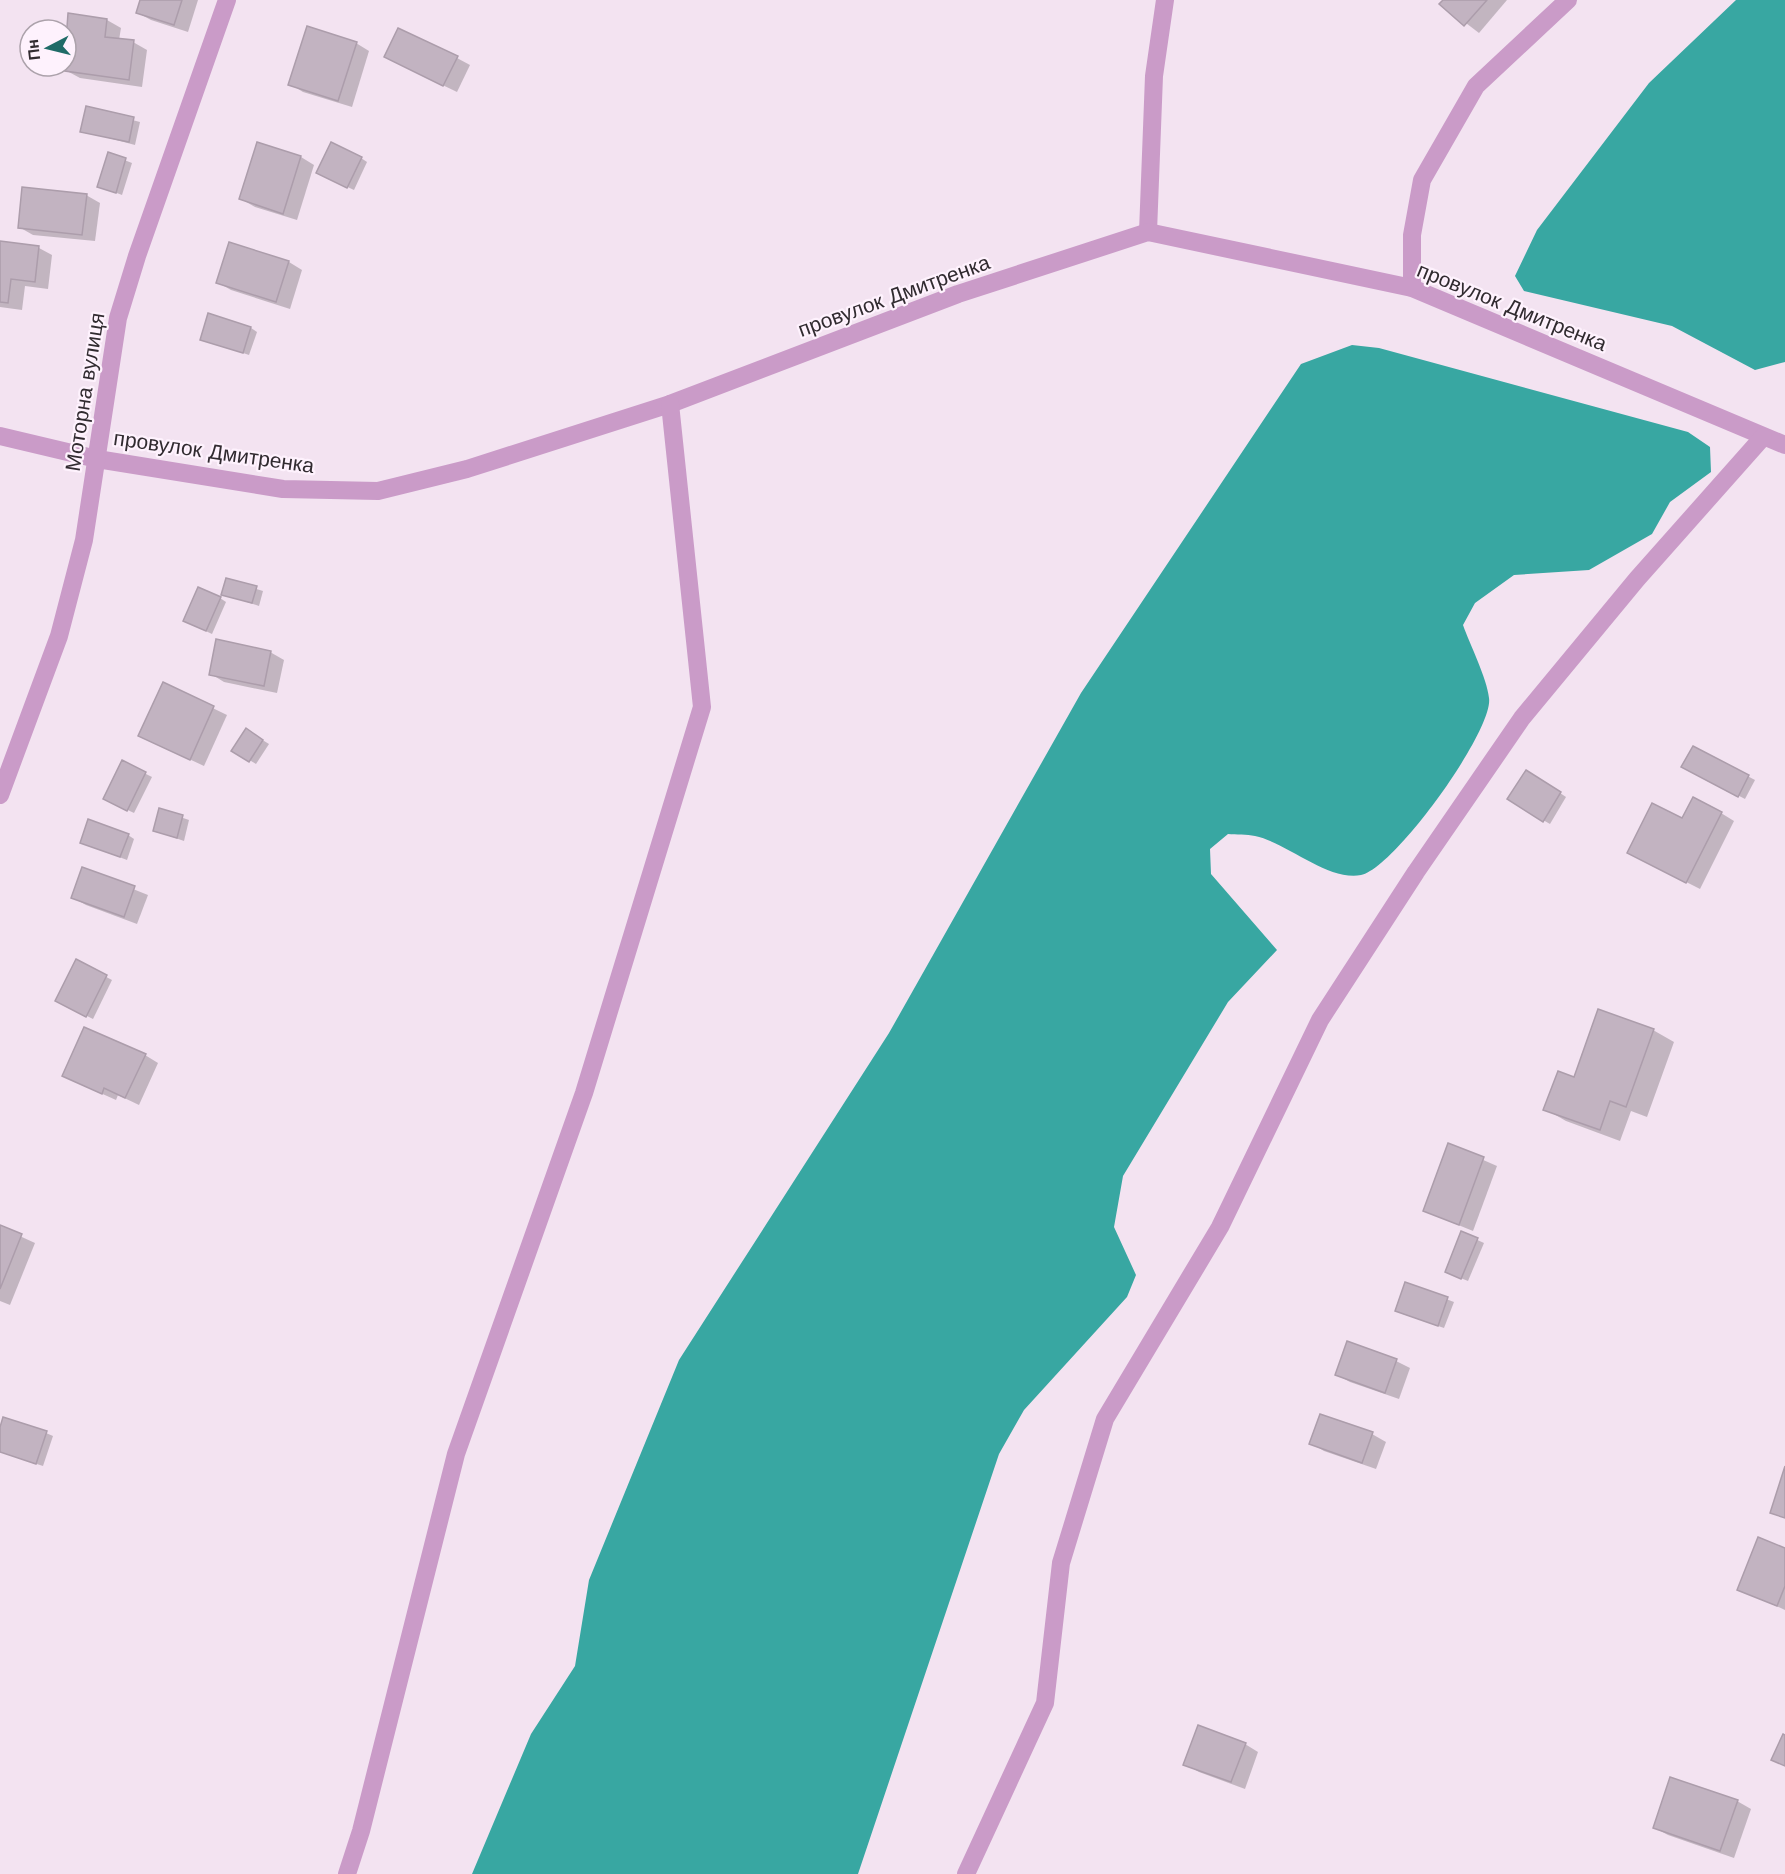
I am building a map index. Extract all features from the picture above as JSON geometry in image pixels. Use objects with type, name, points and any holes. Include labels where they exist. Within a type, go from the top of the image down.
[{"type":"street","name":"Моторна вулиця","points":[[0,795],[59,636],[84,540],[118,318],[137,256],[227,0]]},
{"type":"street","points":[[1148,232],[1154,76],[1165,0]]},
{"type":"street","points":[[1412,288],[1412,236],[1422,180],[1476,86],[1568,0]]},
{"type":"street","name":"провулок Дмитренка","points":[[0,436],[97,459],[282,489],[378,491],[467,469],[670,404],[958,294],[1148,232],[1412,288],[1785,446]]},
{"type":"street","points":[[347,1874],[361,1831],[456,1454],[584,1093],[702,707],[670,404]]},
{"type":"street","points":[[966,1874],[1044,1703],[1061,1563],[1105,1419],[1220,1227],[1320,1020],[1416,873],[1522,718],[1637,579],[1763,437]]},
{"type":"shaded area","points":[[1736,0],[1785,0],[1785,362],[1755,370],[1672,326],[1524,291],[1515,276],[1537,230],[1649,83]]},
{"type":"shaded area","points":[[1352,345],[1379,348],[1688,432],[1710,447],[1711,472],[1670,502],[1652,534],[1589,570],[1514,575],[1475,603],[1463,625],[1488,690],[1486,715],[1476,738],[1439,796],[1396,849],[1376,867],[1361,875],[1335,872],[1268,840],[1249,835],[1228,834],[1210,849],[1211,874],[1277,950],[1228,1002],[1123,1176],[1114,1227],[1136,1275],[1127,1297],[1024,1410],[999,1454],[858,1874],[472,1874],[531,1734],[575,1666],[589,1580],[679,1360],[889,1033],[1081,693],[1301,364]]},
{"type":"building","points":[[140,0],[182,0],[174,25],[136,13]]},
{"type":"building","points":[[1443,0],[1487,0],[1464,26],[1439,4]]},
{"type":"building","points":[[68,13],[107,19],[105,37],[134,40],[129,80],[78,73],[78,18],[68,18]]},
{"type":"building","points":[[307,26],[357,42],[338,101],[288,85]]},
{"type":"building","points":[[398,28],[458,56],[443,86],[384,57]]},
{"type":"building","points":[[86,106],[134,117],[129,142],[80,132]]},
{"type":"building","points":[[257,142],[301,156],[283,214],[239,199]]},
{"type":"building","points":[[331,142],[362,157],[347,188],[316,173]]},
{"type":"building","points":[[108,152],[126,158],[116,193],[97,187]]},
{"type":"building","points":[[22,187],[87,194],[82,235],[18,228]]},
{"type":"building","points":[[0,241],[39,246],[35,282],[11,279],[8,303],[0,302]]},
{"type":"building","points":[[229,242],[289,261],[276,302],[216,283]]},
{"type":"building","points":[[208,313],[251,327],[243,353],[200,340]]},
{"type":"building","points":[[226,578],[257,586],[252,603],[221,595]]},
{"type":"building","points":[[198,587],[221,597],[206,631],[183,621]]},
{"type":"building","points":[[216,639],[271,651],[264,686],[209,675]]},
{"type":"building","points":[[163,682],[214,706],[190,760],[138,736]]},
{"type":"building","points":[[246,728],[263,740],[249,762],[231,751]]},
{"type":"building","points":[[1693,746],[1749,775],[1738,797],[1681,767]]},
{"type":"building","points":[[122,760],[146,772],[127,811],[103,799]]},
{"type":"building","points":[[1526,770],[1561,792],[1543,822],[1507,799]]},
{"type":"building","points":[[1693,797],[1722,812],[1686,883],[1627,853],[1652,803],[1682,818]]},
{"type":"building","points":[[159,808],[183,815],[177,838],[153,831]]},
{"type":"building","points":[[88,819],[129,834],[120,857],[80,843]]},
{"type":"building","points":[[82,867],[135,886],[124,917],[71,898]]},
{"type":"building","points":[[76,959],[107,975],[86,1017],[55,1001]]},
{"type":"building","points":[[1598,1009],[1654,1029],[1626,1107],[1610,1101],[1600,1130],[1543,1110],[1558,1071],[1574,1077]]},
{"type":"building","points":[[84,1027],[146,1054],[125,1098],[104,1088],[102,1094],[62,1076]]},
{"type":"building","points":[[1448,1143],[1484,1157],[1459,1225],[1423,1211]]},
{"type":"building","points":[[0,1225],[22,1234],[0,1289]]},
{"type":"building","points":[[1461,1231],[1478,1238],[1461,1279],[1445,1272]]},
{"type":"building","points":[[1405,1282],[1448,1297],[1438,1326],[1395,1311]]},
{"type":"building","points":[[1347,1341],[1397,1359],[1385,1393],[1335,1375]]},
{"type":"building","points":[[1320,1414],[1373,1432],[1362,1463],[1309,1444]]},
{"type":"building","points":[[3,1417],[47,1431],[36,1464],[0,1452],[0,1427]]},
{"type":"building","points":[[1785,1466],[1785,1518],[1770,1513]]},
{"type":"building","points":[[1758,1537],[1785,1548],[1785,1586],[1777,1606],[1737,1590]]},
{"type":"building","points":[[1198,1725],[1246,1743],[1231,1782],[1183,1765]]},
{"type":"building","points":[[1783,1734],[1785,1735],[1785,1766],[1771,1760]]},
{"type":"building","points":[[1670,1777],[1738,1800],[1720,1851],[1653,1828]]}]
